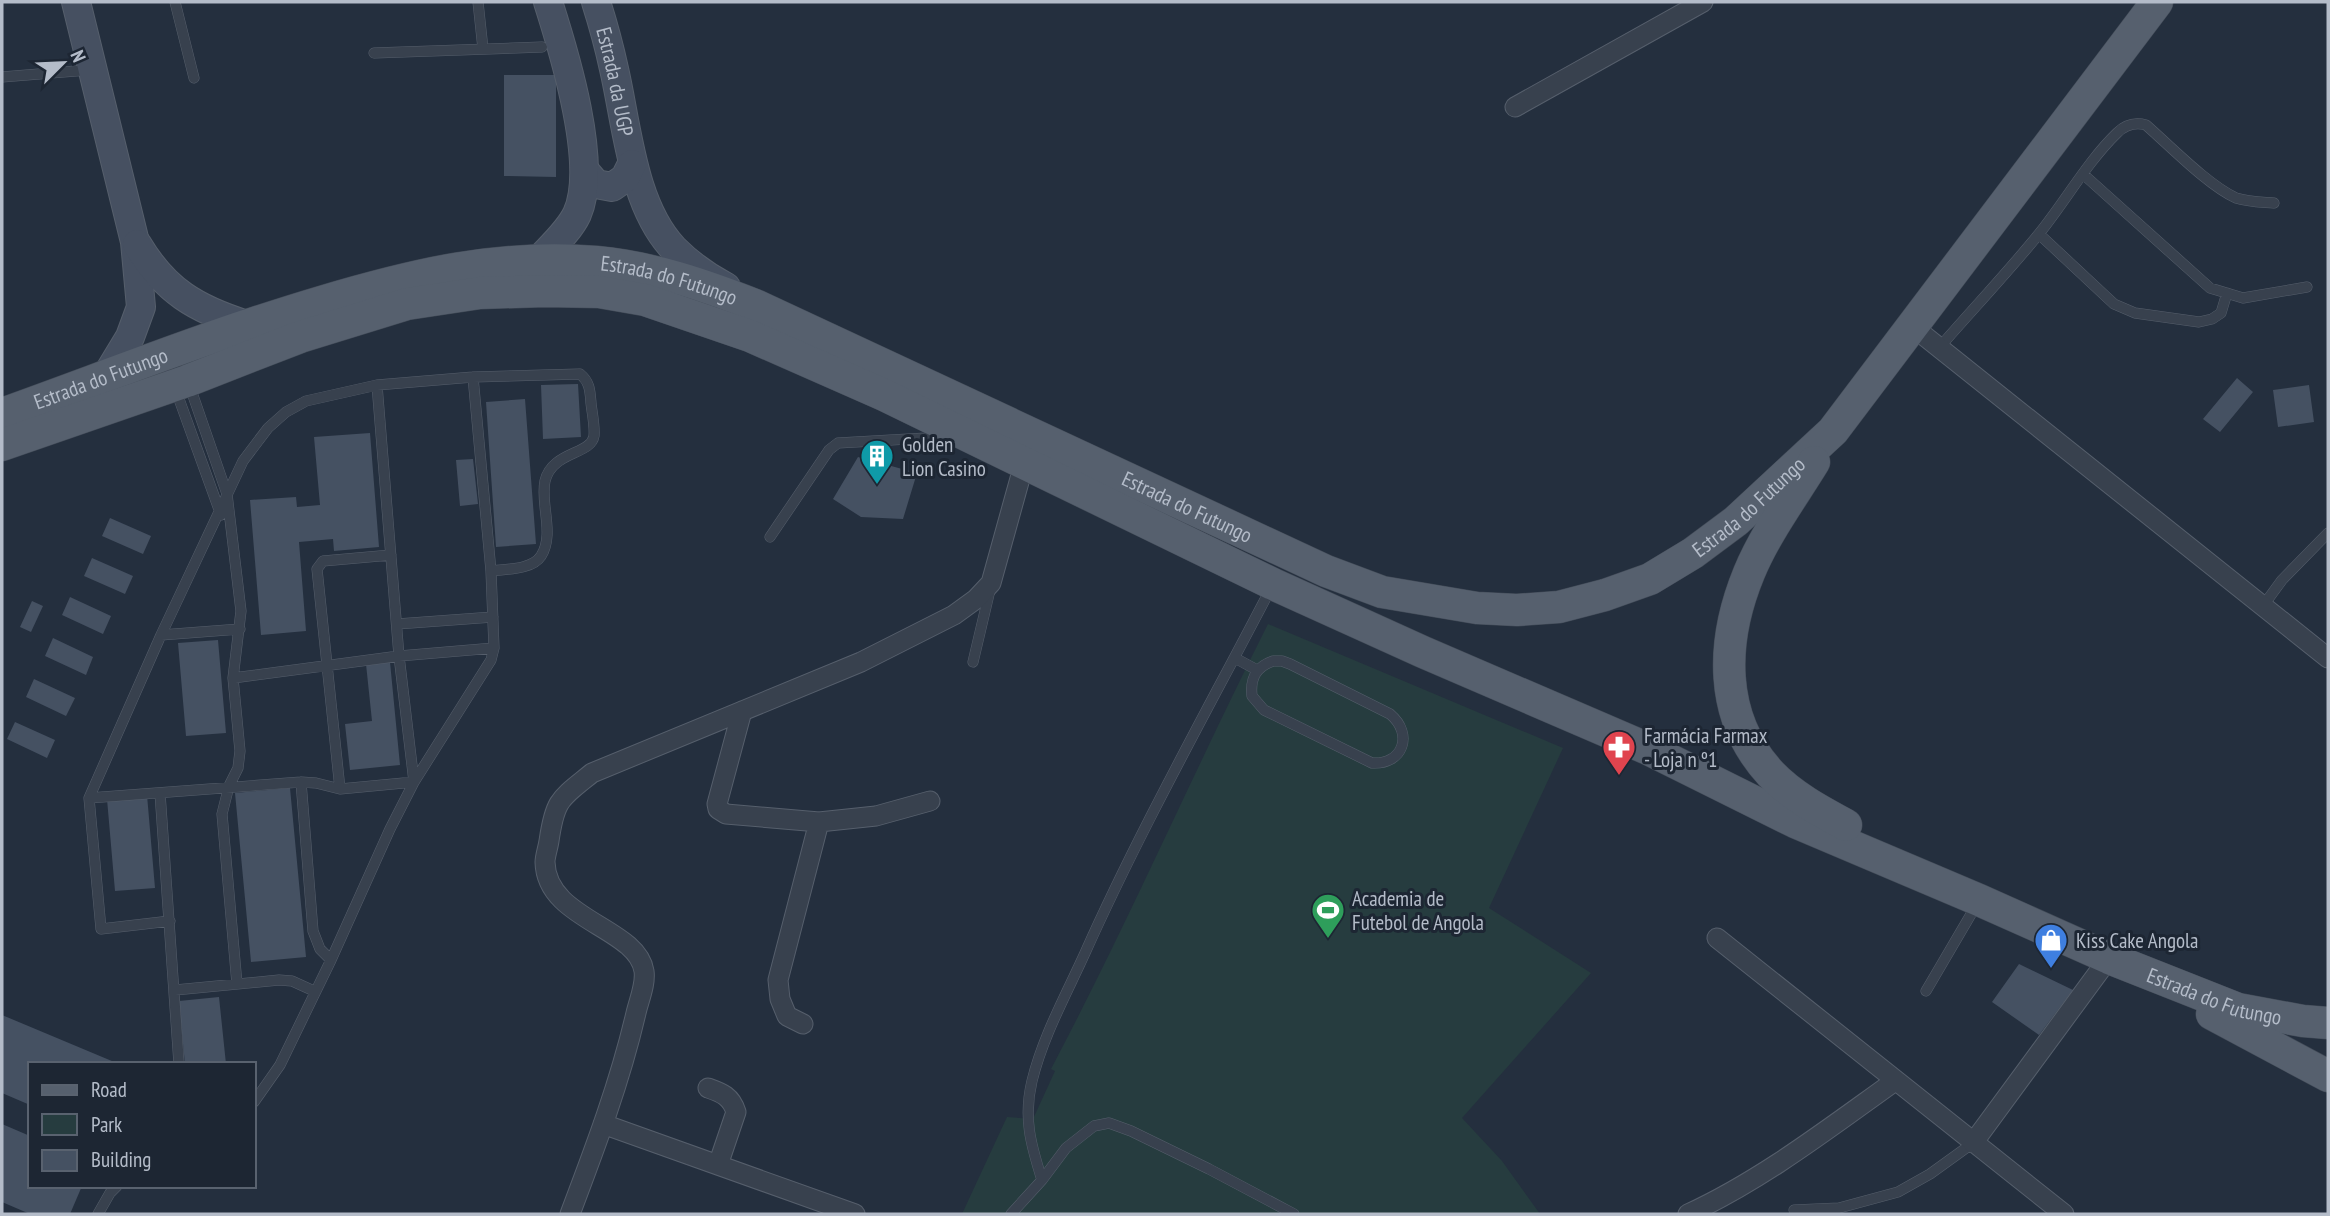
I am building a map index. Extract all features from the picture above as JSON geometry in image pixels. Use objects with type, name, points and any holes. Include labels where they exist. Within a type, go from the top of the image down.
[{"type":"main road","name":"Estrada do Futungo","points":[[2,414],[247,326],[400,279],[479,264],[539,260],[598,262],[647,270],[702,284],[755,305],[1326,571],[1382,592],[1476,608],[1517,610],[1559,607],[1650,579],[1693,553],[1736,521],[1833,431],[2157,2]]},
{"type":"main road","name":"Estrada do Futungo","points":[[2,445],[181,383],[300,337],[407,304],[480,293],[599,292],[645,300],[750,336],[884,395],[1273,584],[1646,748],[1795,822],[2109,958],[2238,1009],[2328,1023]]},
{"type":"main road","points":[[1833,431],[1758,554],[1736,610],[1728,665],[1736,716],[1756,754],[1772,774],[1794,794],[1979,900]]},
{"type":"main road","points":[[2109,958],[2328,1076]]},
{"type":"street","points":[[76,2],[135,242],[141,307],[130,337],[107,375]]},
{"type":"street","points":[[539,260],[569,227],[576,215],[584,192],[585,171],[576,103],[548,2]]},
{"type":"street","name":"Estrada da UGP","points":[[596,2],[614,69],[632,164],[650,213],[673,248],[714,280],[755,305]]},
{"type":"street","points":[[1514,107],[1703,2]]},
{"type":"street","points":[[585,171],[597,184],[612,187],[625,178],[632,164]]},
{"type":"street","points":[[135,242],[150,267],[171,288],[218,316],[247,326]]},
{"type":"street","points":[[1912,326],[2328,658]]},
{"type":"street","points":[[570,1214],[627,1051],[645,974],[641,957],[631,946],[565,902],[552,885],[545,864],[552,815],[561,798],[592,773],[861,662],[954,615],[976,600],[991,583],[1024,464]]},
{"type":"street","points":[[742,710],[717,804],[718,809],[726,814],[819,822],[876,816],[930,801]]},
{"type":"street","points":[[803,1024],[787,1016],[780,999],[778,980],[819,822]]},
{"type":"street","points":[[1717,938],[2064,1214]]},
{"type":"street","points":[[1973,1143],[2109,958]]},
{"type":"street","points":[[1688,1214],[1713,1203],[1809,1143],[1895,1081]]},
{"type":"street","points":[[708,1088],[727,1095],[736,1112],[718,1165]]},
{"type":"street","points":[[603,1124],[718,1165],[827,1210],[855,1214]]},
{"type":"lane","points":[[176,2],[194,78]]},
{"type":"lane","points":[[478,2],[483,49]]},
{"type":"lane","points":[[374,53],[542,47]]},
{"type":"lane","points":[[2,77],[93,69]]},
{"type":"lane","points":[[1939,348],[2039,234],[2083,174],[2126,126],[2136,122],[2146,125],[2221,190],[2251,202],[2274,203]]},
{"type":"lane","points":[[2083,174],[2210,288],[2243,298],[2307,287]]},
{"type":"lane","points":[[2039,234],[2114,304],[2135,313],[2199,322],[2212,319],[2221,313],[2227,293]]},
{"type":"lane","points":[[170,922],[100,929],[89,798],[227,494],[243,461],[268,428],[286,412],[306,401],[377,385],[473,377],[580,374],[590,389],[593,440],[585,447],[559,459],[548,474],[544,483],[547,539],[540,558],[530,565],[491,571]]},
{"type":"lane","points":[[256,1099],[280,1065],[414,782],[491,660],[494,648],[491,571],[473,377]]},
{"type":"lane","points":[[181,383],[227,494],[241,611],[233,678],[240,751],[238,768],[229,786],[222,814],[237,984]]},
{"type":"lane","points":[[181,383],[219,513],[231,526]]},
{"type":"lane","points":[[377,385],[399,656],[414,782]]},
{"type":"lane","points":[[770,537],[830,450],[838,443],[926,438],[951,428]]},
{"type":"lane","points":[[2263,606],[2282,580],[2328,533]]},
{"type":"lane","points":[[340,789],[318,566],[323,561],[391,555]]},
{"type":"lane","points":[[973,662],[991,583]]},
{"type":"lane","points":[[1042,1180],[1029,1141],[1028,1110],[1032,1082],[1043,1046],[1132,853],[1273,584]]},
{"type":"lane","points":[[397,624],[493,617]]},
{"type":"lane","points":[[161,635],[240,629]]},
{"type":"lane","points":[[233,678],[399,656],[494,648]]},
{"type":"lane","points":[[1235,658],[1257,670]]},
{"type":"lane","points":[[1282,660],[1390,714],[1401,727],[1403,743],[1400,751],[1388,762],[1372,763],[1264,710],[1252,696],[1252,678],[1257,670],[1264,664],[1282,660]]},
{"type":"lane","points":[[89,798],[301,782],[340,789],[414,782]]},
{"type":"lane","points":[[301,782],[313,931],[320,949],[331,960]]},
{"type":"lane","points":[[160,793],[179,1062]]},
{"type":"lane","points":[[1926,991],[1979,900]]},
{"type":"lane","points":[[175,990],[279,980],[292,981],[314,991]]},
{"type":"lane","points":[[1011,1214],[1066,1148],[1094,1126],[1109,1123],[1209,1169],[1294,1214]]},
{"type":"lane","points":[[1794,1210],[1839,1209],[1898,1192],[1930,1174],[1973,1143]]},
{"type":"lane","points":[[98,1214],[115,1188]]},
{"type":"green space","name":"Academia de Futebol de Angola","points":[[1268,624],[1563,748],[1489,908],[1591,973],[1462,1118],[1502,1161],[1540,1214],[962,1214],[1007,1117],[1033,1119],[1055,1071],[1051,1069],[1107,959]]},
{"type":"building","points":[[504,75],[556,75],[556,177],[504,176]]},
{"type":"building","points":[[2237,378],[2253,392],[2220,432],[2203,419]]},
{"type":"building","points":[[578,384],[581,437],[543,439],[541,385]]},
{"type":"building","points":[[2309,385],[2314,422],[2278,427],[2273,390]]},
{"type":"building","points":[[525,399],[536,544],[496,547],[486,402]]},
{"type":"building","points":[[370,433],[379,547],[334,551],[333,539],[299,542],[306,631],[261,635],[250,500],[296,497],[297,507],[320,505],[314,437]]},
{"type":"building","name":"Golden Lion Casino","points":[[858,457],[917,473],[903,519],[861,517],[833,499]]},
{"type":"building","points":[[473,459],[478,504],[460,506],[456,460]]},
{"type":"building","points":[[110,518],[151,536],[143,554],[102,536]]},
{"type":"building","points":[[92,558],[133,576],[125,594],[84,576]]},
{"type":"building","points":[[70,597],[111,616],[103,634],[62,615]]},
{"type":"building","points":[[32,601],[43,606],[31,632],[20,627]]},
{"type":"building","points":[[53,638],[93,657],[86,675],[45,656]]},
{"type":"building","points":[[218,640],[226,733],[186,736],[178,643]]},
{"type":"building","points":[[390,662],[400,765],[350,770],[345,724],[372,721],[366,664]]},
{"type":"building","points":[[34,679],[75,698],[66,716],[26,697]]},
{"type":"building","points":[[15,722],[55,740],[47,758],[7,739]]},
{"type":"building","points":[[290,788],[306,957],[251,962],[235,793]]},
{"type":"building","points":[[147,795],[155,888],[115,891],[107,799]]},
{"type":"building","points":[[2019,964],[2073,990],[2039,1035],[1992,1002]]},
{"type":"building","points":[[219,997],[226,1062],[185,1062],[179,1001]]},
{"type":"building","points":[[2,1015],[114,1062],[28,1062],[28,1104],[2,1093]]},
{"type":"building","points":[[2,1124],[28,1135],[28,1188],[81,1188],[70,1214],[30,1214],[2,1202]]},
{"type":"place","name":"Golden Lion Casino","points":[[877,486]]},
{"type":"place","name":"Farmácia Farmax - Loja n º1","points":[[1619,777]]},
{"type":"place","name":"Academia de Futebol de Angola","points":[[1328,940]]},
{"type":"place","name":"Kiss Cake Angola","points":[[2051,970]]}]
